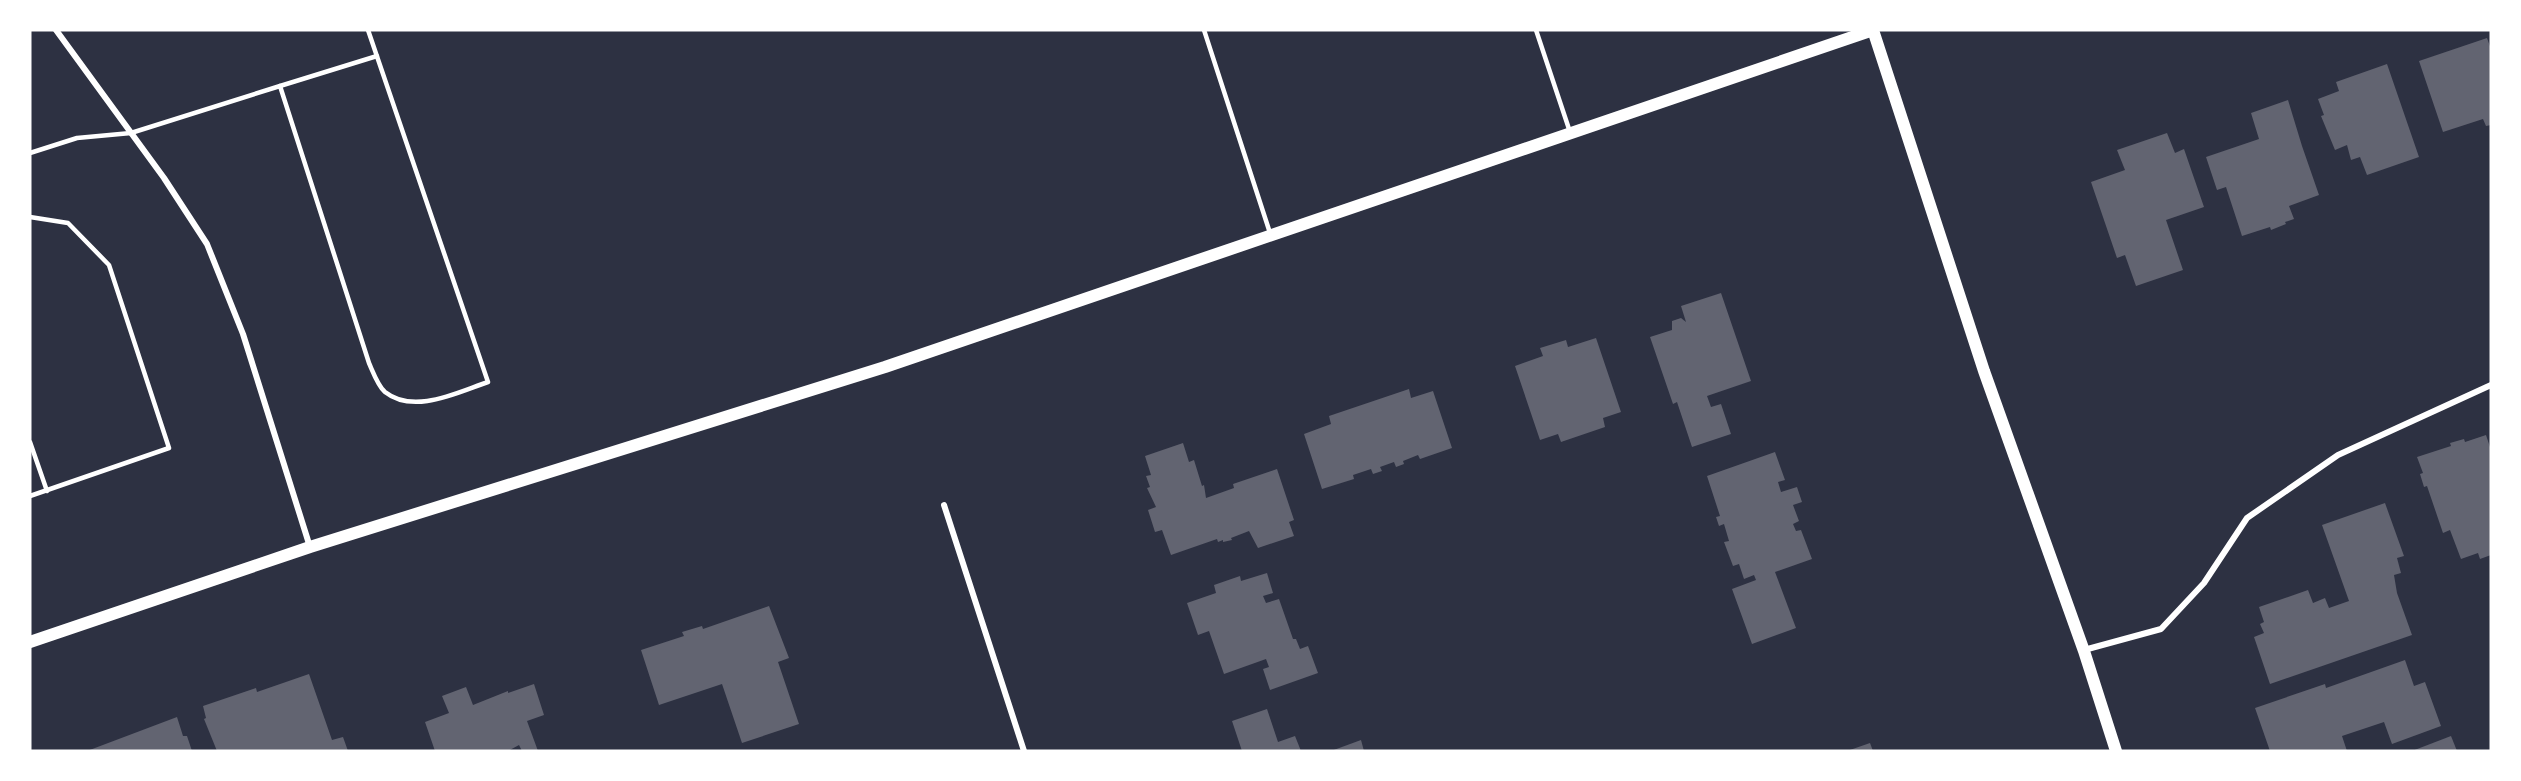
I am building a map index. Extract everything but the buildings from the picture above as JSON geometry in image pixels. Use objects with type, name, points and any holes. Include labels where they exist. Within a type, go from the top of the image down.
[{"type":"main road","points":[[30,642],[310,547],[885,368],[1873,30],[1984,371],[2084,651],[2116,751]]},
{"type":"street","points":[[56,30],[164,178],[207,244],[243,334],[310,547]]},
{"type":"street","points":[[2084,651],[2161,629],[2204,583],[2247,518],[2338,455],[2491,385]]},
{"type":"street","points":[[944,505],[1024,751]]},
{"type":"lane","points":[[280,86],[369,363],[383,391],[404,402],[437,399],[488,382],[368,30]]},
{"type":"lane","points":[[1204,30],[1271,236]]},
{"type":"lane","points":[[1536,30],[1570,132]]},
{"type":"lane","points":[[30,153],[77,138],[131,133],[377,56]]},
{"type":"lane","points":[[30,217],[68,224],[109,265],[169,448],[30,496]]},
{"type":"lane","points":[[30,442],[47,491]]}]
